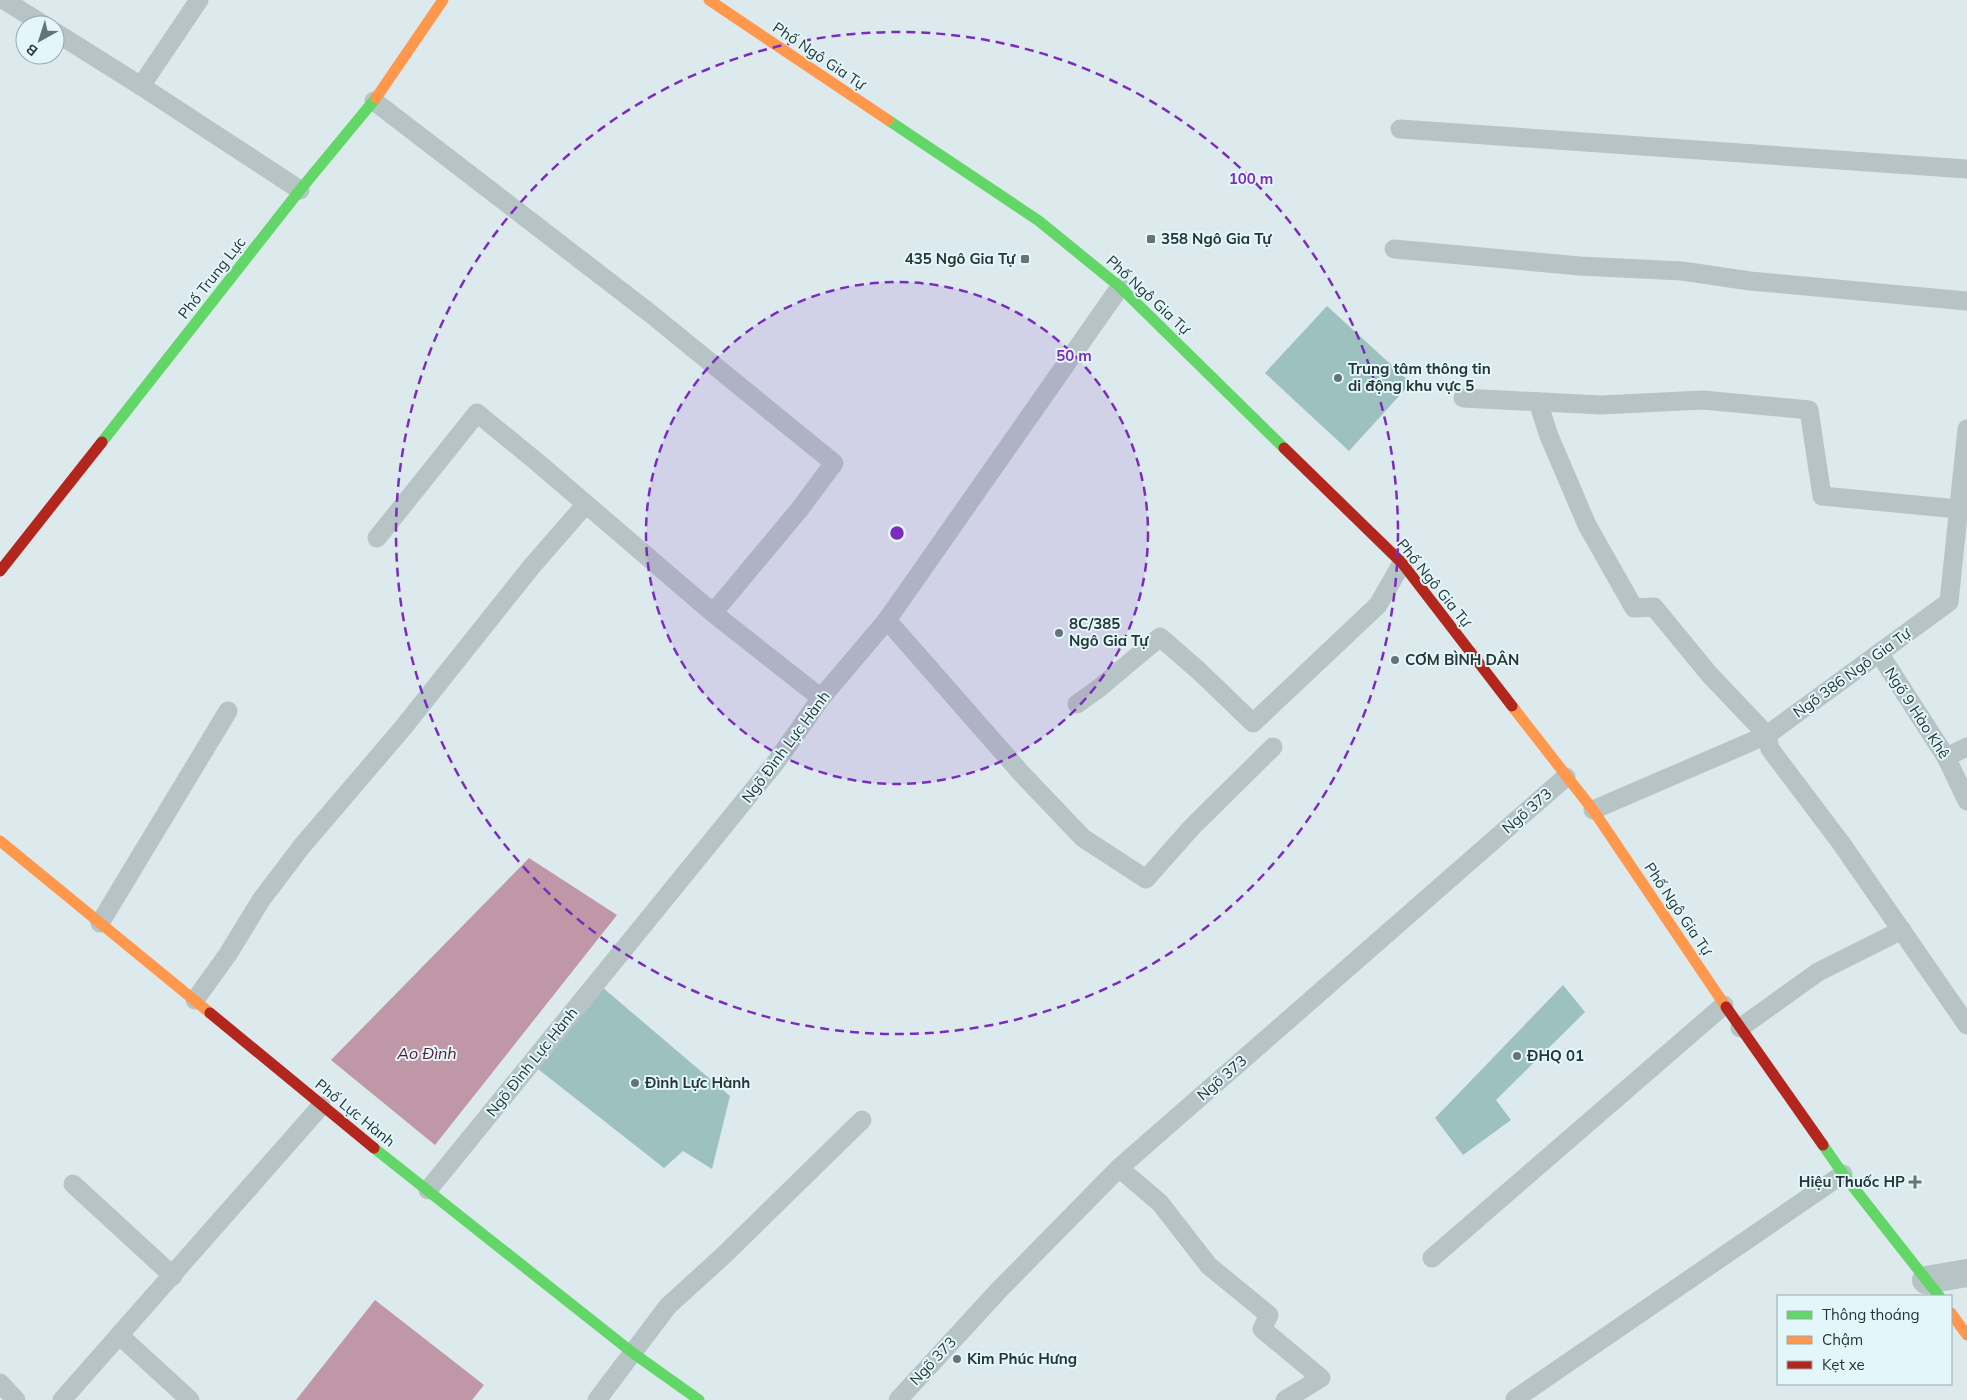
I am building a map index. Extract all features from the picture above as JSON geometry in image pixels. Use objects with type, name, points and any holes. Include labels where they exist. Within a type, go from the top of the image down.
[{"type":"main road","name":"Phố Trung Lực","points":[[0,571],[300,190],[374,101],[443,0]]},
{"type":"main road","name":"Phố Ngô Gia Tự","points":[[709,0],[1039,221],[1120,286],[1402,563],[1593,810],[1724,1005],[1843,1174],[1932,1288]]},
{"type":"main road","name":"Phố Lực Hành","points":[[0,841],[195,1000],[321,1106],[633,1353],[699,1400]]},
{"type":"main road","points":[[1952,1314],[1967,1335]]},
{"type":"street","points":[[1932,1288],[1967,1273]]},
{"type":"lane","points":[[4,0],[28,15]]},
{"type":"lane","points":[[141,86],[199,0]]},
{"type":"lane","points":[[65,38],[300,190]]},
{"type":"lane","points":[[374,101],[651,314],[834,462],[799,510],[713,613]]},
{"type":"lane","points":[[1400,129],[1967,169]]},
{"type":"lane","points":[[1394,248],[1580,266],[1682,271],[1750,281],[1967,301]]},
{"type":"lane","name":"Ngõ Đình Lực Hành","points":[[428,1190],[776,762],[821,698],[887,620],[1120,286]]},
{"type":"lane","points":[[1463,398],[1601,405],[1703,400],[1809,410],[1822,496],[1958,509]]},
{"type":"lane","points":[[1538,402],[1549,436],[1587,525],[1634,608],[1654,607],[1709,674],[1767,735],[1770,749],[1902,930],[1967,1025]]},
{"type":"lane","points":[[377,538],[476,413],[713,613],[821,698]]},
{"type":"lane","name":"Ngõ 386 Ngô Gia Tự","points":[[1593,810],[1767,735],[1950,602],[1967,429]]},
{"type":"lane","points":[[195,1000],[228,954],[261,900],[302,846],[396,737],[532,566],[586,504]]},
{"type":"lane","points":[[1077,704],[1098,689],[1160,637],[1199,671],[1253,724],[1378,605],[1402,563]]},
{"type":"lane","points":[[887,620],[1022,774],[1083,838],[1146,879],[1192,827],[1273,747]]},
{"type":"lane","name":"Ngõ 9 Hào Khê","points":[[1879,654],[1946,757],[1967,801]]},
{"type":"lane","points":[[100,923],[228,711]]},
{"type":"lane","points":[[1946,757],[1967,747]]},
{"type":"lane","name":"Ngõ 373","points":[[898,1400],[999,1290],[1118,1168],[1566,777]]},
{"type":"lane","points":[[1740,1028],[1818,972],[1902,930]]},
{"type":"lane","points":[[1432,1258],[1724,1005]]},
{"type":"lane","points":[[62,1400],[321,1106]]},
{"type":"lane","points":[[597,1400],[668,1306],[724,1255],[862,1120]]},
{"type":"lane","points":[[1118,1168],[1160,1203],[1209,1266],[1268,1315],[1262,1329],[1320,1378],[1285,1400]]},
{"type":"lane","points":[[1514,1399],[1843,1174]]},
{"type":"lane","points":[[73,1184],[173,1276]]},
{"type":"lane","points":[[120,1335],[183,1398]]},
{"type":"lane","points":[[0,1383],[16,1400]]},
{"type":"water","name":"Ao Đình","points":[[529,858],[617,915],[435,1145],[331,1060]]},
{"type":"water","points":[[375,1300],[484,1385],[472,1400],[296,1400]]},
{"type":"building","name":"Trung tâm thông tin di động khu vực 5","points":[[1327,306],[1411,383],[1349,451],[1265,373]]},
{"type":"building","name":"ĐHQ 01","points":[[1563,985],[1585,1012],[1496,1100],[1511,1120],[1463,1155],[1435,1118]]},
{"type":"building","name":"Đình Lực Hành","points":[[602,987],[730,1096],[712,1169],[683,1151],[664,1168],[538,1069]]},
{"type":"traffic: fast","points":[[102,442],[300,190],[376,98]]},
{"type":"traffic: fast","points":[[888,120],[1039,221],[1120,287],[1284,448]]},
{"type":"traffic: fast","points":[[1823,1145],[1843,1174],[1938,1295]]},
{"type":"traffic: fast","points":[[374,1148],[633,1353],[699,1400]]},
{"type":"traffic: slow","points":[[376,98],[443,0]]},
{"type":"traffic: slow","points":[[709,0],[888,120]]},
{"type":"traffic: slow","points":[[1512,706],[1593,810],[1726,1007]]},
{"type":"traffic: slow","points":[[0,841],[210,1013]]},
{"type":"traffic: slow","points":[[1952,1314],[1967,1335]]},
{"type":"traffic: jam","points":[[0,571],[102,442]]},
{"type":"traffic: jam","points":[[1284,448],[1402,563],[1512,706]]},
{"type":"traffic: jam","points":[[1726,1007],[1823,1145]]},
{"type":"traffic: jam","points":[[210,1013],[374,1148]]},
{"type":"place","name":"358 Ngô Gia Tự","points":[[1151,239]]},
{"type":"place","name":"435 Ngô Gia Tự","points":[[1025,259]]},
{"type":"place","name":"Trung tâm thông tin di động khu vực 5","points":[[1338,378]]},
{"type":"place","name":"8C/385 Ngô Gia Tự","points":[[1059,633]]},
{"type":"place","name":"CƠM BÌNH DÂN","points":[[1395,660]]},
{"type":"place","name":"ĐHQ 01","points":[[1517,1056]]},
{"type":"place","name":"Đình Lực Hành","points":[[635,1083]]},
{"type":"place","name":"Hiệu Thuốc HP","points":[[1915,1182]]},
{"type":"place","name":"Kim Phúc Hưng","points":[[957,1359]]}]
